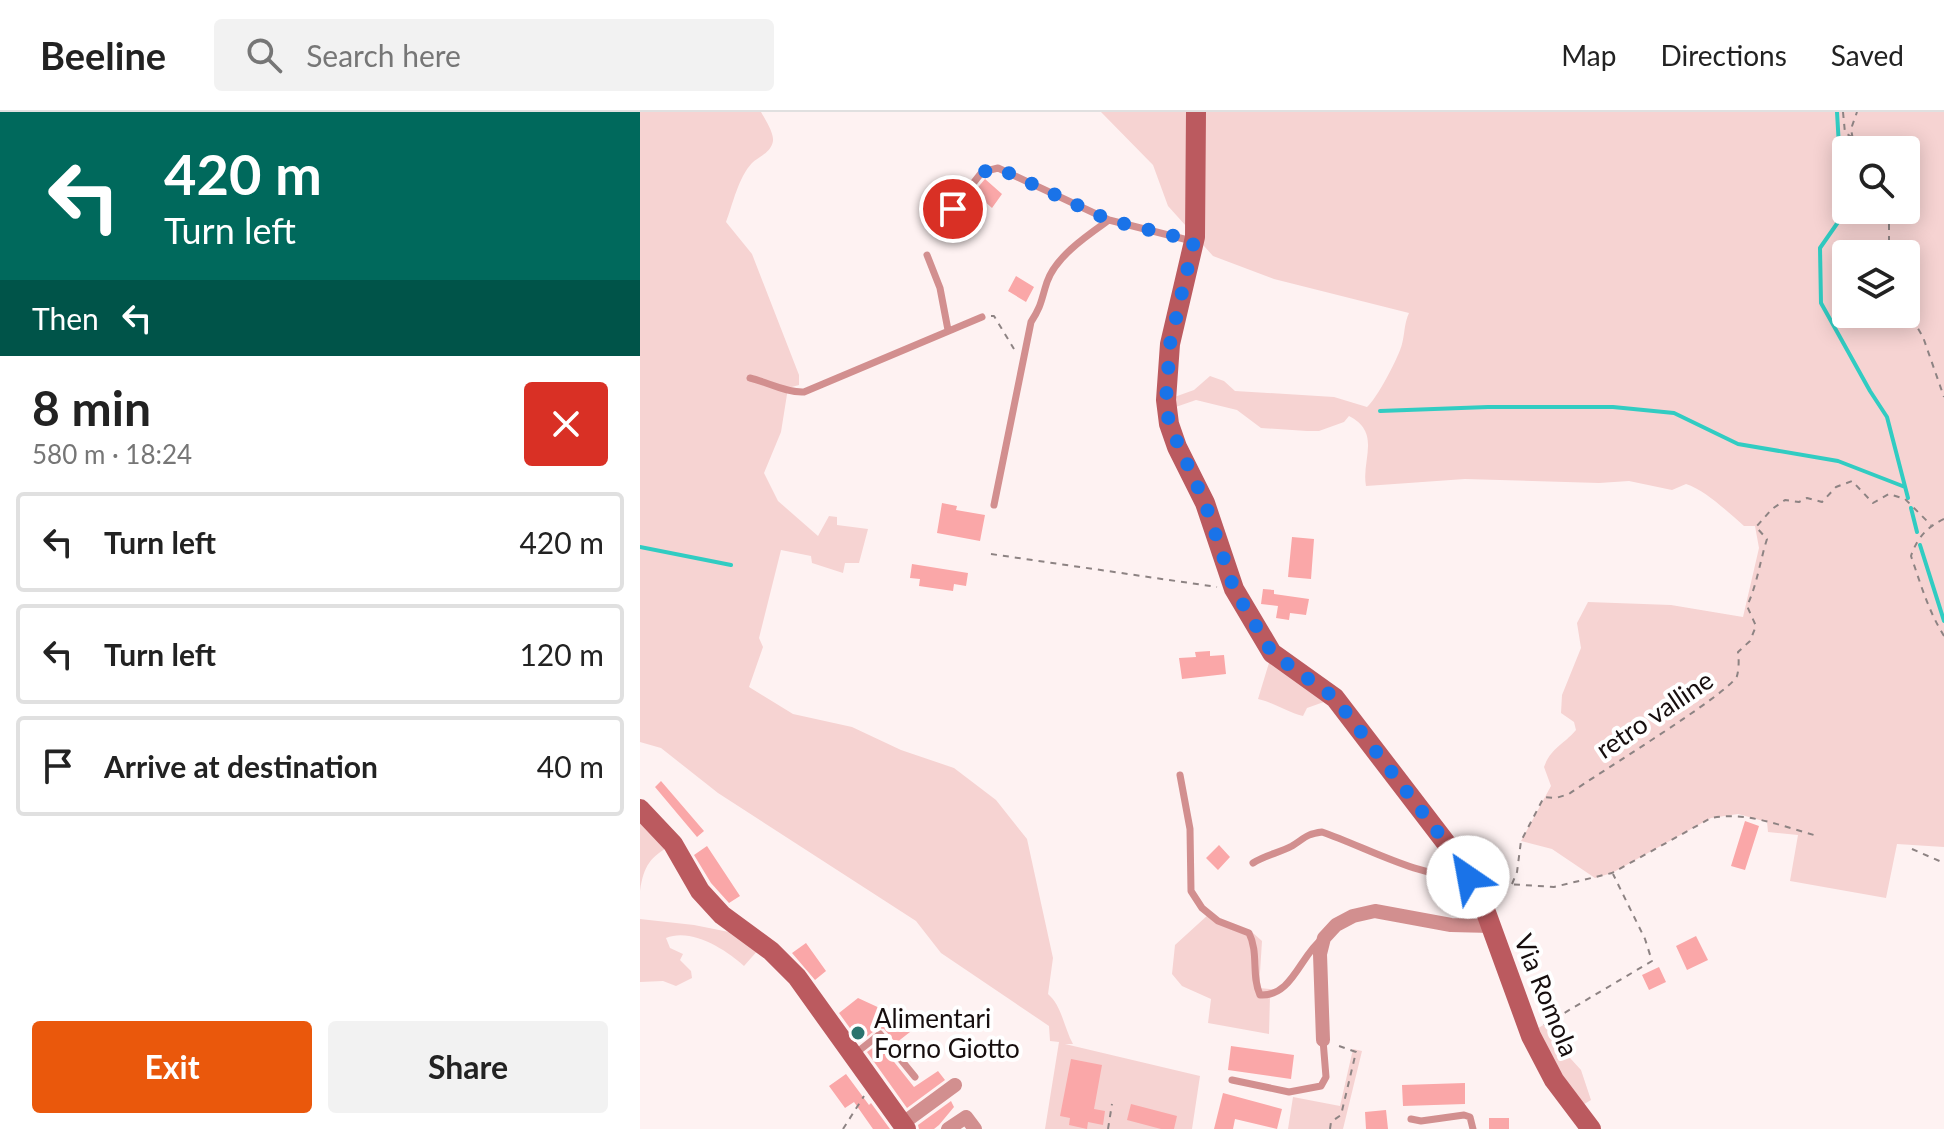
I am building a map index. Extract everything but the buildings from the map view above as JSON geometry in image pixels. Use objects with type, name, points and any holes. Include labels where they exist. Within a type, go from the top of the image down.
[{"type":"street","name":"Via Romola","points":[[1196,112],[1194,241],[1170,344],[1166,400],[1169,424],[1205,503],[1234,589],[1272,653],[1335,698],[1456,856],[1491,926],[1530,1033],[1554,1080],[1591,1129]]},
{"type":"street","points":[[640,809],[673,844],[700,891],[722,915],[771,951],[797,977],[904,1127],[955,1085]]},
{"type":"street","points":[[1323,1040],[1320,954],[1324,938],[1336,925],[1353,916],[1375,911],[1451,925],[1491,926]]},
{"type":"street","points":[[948,1129],[966,1117],[975,1129]]},
{"type":"lane","points":[[953,209],[982,172],[998,168],[1109,220],[1194,241]]},
{"type":"lane","points":[[994,505],[1031,322],[1043,305],[1052,274],[1085,238],[1109,220]]},
{"type":"lane","points":[[927,255],[940,288],[948,330]]},
{"type":"lane","points":[[750,378],[793,393],[804,392],[982,317]]},
{"type":"lane","points":[[1180,775],[1190,829],[1191,891],[1202,908],[1218,921],[1249,933],[1254,943],[1255,985],[1260,995],[1282,990],[1315,945],[1324,938]]},
{"type":"lane","points":[[1253,863],[1291,847],[1308,833],[1322,832],[1416,868],[1471,881]]},
{"type":"lane","points":[[854,1054],[880,1034],[915,1077]]},
{"type":"lane","points":[[1232,1080],[1289,1092],[1321,1086],[1326,1077],[1323,1040]]},
{"type":"lane","points":[[1411,1119],[1421,1121],[1464,1115],[1470,1117],[1473,1129]]},
{"type":"path","points":[[1843,112],[1845,133],[1850,136]]},
{"type":"path","points":[[1852,136],[1857,112]]},
{"type":"path","points":[[982,317],[994,316],[1012,346],[1022,356]]},
{"type":"path","points":[[1918,328],[1944,397]]},
{"type":"path","name":"retro valline","points":[[1512,884],[1517,872],[1521,841],[1544,797],[1556,798],[1569,794],[1704,704],[1729,686],[1737,676],[1738,652],[1750,641],[1756,626],[1747,606],[1755,590],[1761,553],[1767,539],[1756,527],[1772,509],[1785,500],[1799,502],[1807,498],[1822,502],[1836,487],[1852,481],[1873,503],[1889,494],[1905,499],[1931,525]]},
{"type":"path","points":[[1944,519],[1931,525],[1916,542],[1911,556],[1923,586],[1927,609],[1944,636]]},
{"type":"path","points":[[991,554],[1234,589]]},
{"type":"path","points":[[1471,881],[1554,887],[1612,873],[1711,818],[1724,815],[1737,814],[1814,835]]},
{"type":"path","points":[[1912,849],[1944,863]]},
{"type":"path","points":[[1530,1033],[1652,961],[1645,939],[1612,873]]},
{"type":"path","points":[[1323,1040],[1356,1052],[1341,1115],[1331,1122],[1330,1129]]},
{"type":"path","points":[[843,1129],[873,1082]]},
{"type":"path","points":[[1108,1129],[1112,1104]]},
{"type":"shaded area","points":[[640,112],[761,112],[767,122],[773,138],[772,145],[743,176],[726,222],[752,254],[799,375],[799,385],[788,388],[781,432],[764,473],[778,501],[818,536],[829,516],[837,517],[837,525],[868,529],[859,563],[845,563],[843,573],[812,563],[811,556],[781,550],[759,638],[763,647],[749,687],[793,714],[852,727],[901,750],[954,768],[996,800],[1027,839],[1053,958],[1048,994],[1060,1011],[1073,1044],[1065,1044],[1200,1076],[1192,1129],[1045,1129],[1059,1042],[1050,1041],[1049,1026],[941,953],[916,921],[718,793],[661,748],[640,742]]},
{"type":"shaded area","points":[[1101,112],[1944,112],[1944,847],[1897,844],[1886,898],[1790,881],[1798,835],[1768,832],[1767,822],[1738,814],[1711,818],[1612,873],[1595,878],[1552,849],[1521,841],[1551,786],[1544,767],[1554,751],[1576,730],[1574,722],[1561,713],[1562,695],[1581,648],[1577,623],[1588,602],[1671,605],[1743,617],[1759,548],[1755,526],[1744,526],[1708,496],[1686,484],[1672,490],[1629,481],[1465,479],[1366,486],[1368,439],[1365,430],[1349,416],[1344,422],[1319,431],[1307,431],[1261,428],[1237,410],[1196,400],[1167,410],[1166,400],[1194,390],[1210,376],[1224,381],[1235,391],[1334,397],[1367,407],[1397,358],[1409,313],[1274,279],[1213,256],[1168,206],[1153,165]]},
{"type":"shaded area","points":[[1272,653],[1335,698],[1307,708],[1303,716],[1258,699]]},
{"type":"shaded area","points":[[640,809],[673,844],[649,863],[640,891]]},
{"type":"shaded area","points":[[1209,914],[1253,933],[1262,941],[1259,988],[1282,990],[1270,996],[1269,1034],[1208,1023],[1211,999],[1182,986],[1172,974],[1175,945]]},
{"type":"shaded area","points":[[640,919],[734,933],[759,949],[744,966],[708,942],[676,935],[666,938],[670,948],[683,954],[680,960],[691,971],[692,978],[676,986],[663,981],[640,982]]},
{"type":"shaded area","points":[[1550,1021],[1560,1047],[1581,1070],[1591,1100],[1576,1109],[1530,1033]]},
{"type":"shaded area","points":[[1353,1049],[1362,1051],[1343,1129],[1288,1129],[1293,1097],[1340,1106]]},
{"type":"waterway","points":[[1837,112],[1843,215],[1820,248],[1821,303],[1887,417],[1908,498]]},
{"type":"waterway","points":[[1380,411],[1613,407],[1674,413],[1738,444],[1838,461],[1905,487]]},
{"type":"waterway","points":[[1911,508],[1917,532]]},
{"type":"waterway","points":[[1920,545],[1944,621]]},
{"type":"waterway","points":[[640,547],[731,565]]},
{"type":"place","name":"Alimentari Forno Giotto","points":[[858,1033]]},
{"type":"route","points":[[953,209],[982,172],[998,168],[1109,220],[1194,241],[1170,344],[1166,400],[1169,424],[1177,447],[1205,503],[1234,589],[1272,653],[1335,698],[1456,856],[1468,877]]}]
